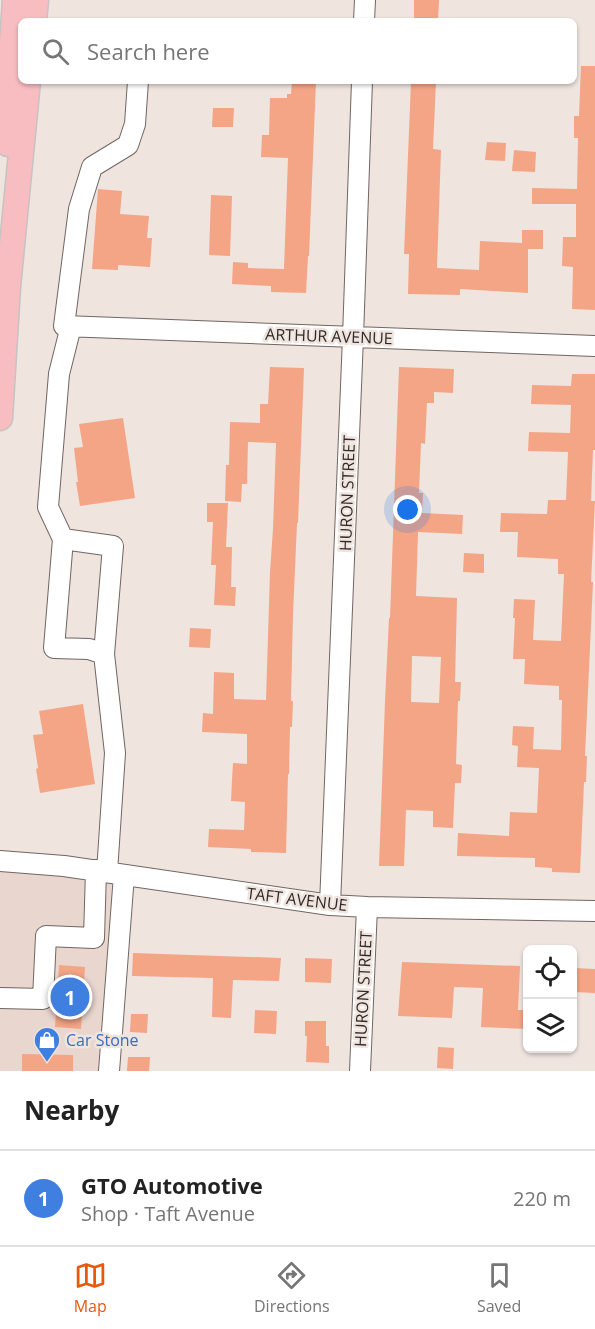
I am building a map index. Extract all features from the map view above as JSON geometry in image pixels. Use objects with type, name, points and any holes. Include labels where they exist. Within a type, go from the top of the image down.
[{"type":"main road","points":[[8,287],[8,101],[15,0]]},
{"type":"main road","points":[[34,18],[36,0]]},
{"type":"main road","points":[[0,418],[8,287],[28,84]]},
{"type":"street","points":[[364,18],[365,0]]},
{"type":"street","points":[[104,654],[89,649],[54,648],[63,539],[48,507],[59,374],[68,326],[79,209],[92,167],[128,145],[135,124],[138,84]]},
{"type":"street","name":"HURON STREET","points":[[330,905],[362,84]]},
{"type":"street","name":"ARTHUR AVENUE","points":[[68,326],[595,346]]},
{"type":"street","points":[[63,539],[113,546],[104,654],[115,753],[109,872],[109,1071]]},
{"type":"street","name":"TAFT AVENUE","points":[[0,861],[64,866],[330,905],[595,911]]},
{"type":"street","points":[[0,998],[43,999],[46,936],[94,938],[109,872]]},
{"type":"street","name":"HURON STREET","points":[[360,1071],[367,907]]},
{"type":"shaded area","points":[[0,870],[130,881],[114,1071],[0,1071]]},
{"type":"building","points":[[414,0],[439,0],[438,18],[414,18]]},
{"type":"building","points":[[581,66],[595,66],[595,310],[572,309],[573,267],[562,266],[563,237],[576,237],[576,204],[532,204],[532,188],[577,189],[578,138],[574,138],[574,116],[579,116]]},
{"type":"building","points":[[292,84],[316,84],[306,293],[271,292],[271,286],[232,284],[233,262],[248,263],[248,268],[284,269],[288,158],[261,157],[262,135],[269,135],[270,98],[287,98],[287,94],[291,94]]},
{"type":"building","points":[[411,84],[436,84],[433,149],[441,150],[437,268],[479,270],[480,241],[522,243],[522,230],[543,230],[543,249],[528,249],[528,293],[460,289],[460,295],[408,294],[409,254],[404,254]]},
{"type":"building","points":[[213,108],[234,108],[233,127],[212,127]]},
{"type":"building","points":[[487,142],[506,143],[505,161],[485,160]]},
{"type":"building","points":[[514,150],[536,152],[535,172],[512,171]]},
{"type":"building","points":[[98,189],[122,191],[120,214],[149,216],[147,238],[152,238],[150,267],[118,265],[118,270],[92,269]]},
{"type":"building","points":[[211,195],[232,196],[230,256],[209,255]]},
{"type":"building","points":[[270,367],[304,368],[293,614],[291,701],[293,701],[292,727],[290,727],[286,853],[208,847],[209,829],[244,830],[245,802],[231,801],[233,763],[247,764],[247,734],[202,732],[203,713],[213,714],[214,672],[234,673],[234,699],[266,700],[276,443],[248,442],[247,484],[242,484],[241,502],[225,501],[230,422],[260,423],[260,404],[268,404]]},
{"type":"building","points":[[399,367],[454,369],[453,393],[434,392],[434,403],[427,403],[425,444],[421,443],[419,493],[423,493],[422,513],[463,515],[462,534],[418,532],[416,596],[457,598],[455,682],[461,682],[460,701],[458,701],[456,764],[462,765],[461,783],[455,783],[453,828],[433,827],[433,811],[406,810],[404,866],[379,866]],"holes":[[[412,656],[441,657],[439,703],[411,702]]]},
{"type":"building","points":[[572,374],[595,374],[595,450],[593,450],[591,501],[595,501],[591,582],[593,582],[585,756],[587,756],[586,782],[584,782],[580,873],[552,872],[552,868],[535,867],[535,858],[457,856],[458,833],[509,836],[510,812],[537,813],[539,768],[517,767],[518,746],[512,745],[513,726],[534,727],[533,749],[561,750],[562,700],[559,700],[559,686],[524,684],[525,659],[513,659],[515,618],[513,618],[514,599],[535,600],[533,640],[561,641],[564,574],[558,574],[558,559],[517,557],[518,532],[500,532],[501,513],[547,514],[548,500],[566,500],[568,452],[528,451],[529,432],[570,433],[571,405],[531,404],[532,385],[571,386]]},
{"type":"building","points":[[123,418],[135,498],[80,506],[74,448],[83,447],[79,424]]},
{"type":"building","points":[[207,503],[228,503],[226,547],[232,547],[231,587],[236,587],[235,606],[214,605],[216,565],[211,565],[213,522],[207,522]]},
{"type":"building","points":[[464,553],[484,554],[484,573],[463,572]]},
{"type":"building","points":[[190,628],[211,629],[210,648],[189,647]]},
{"type":"building","points":[[83,704],[95,784],[40,793],[33,735],[43,734],[39,711]]},
{"type":"building","points":[[133,953],[281,958],[279,981],[233,980],[231,1018],[212,1017],[213,978],[132,976]]},
{"type":"building","points":[[305,958],[332,959],[331,983],[305,982]]},
{"type":"building","points":[[402,962],[520,966],[518,1010],[523,1010],[523,1029],[481,1027],[483,988],[454,987],[452,1018],[398,1016]]},
{"type":"building","points":[[59,965],[85,967],[81,1029],[55,1027]]},
{"type":"building","points":[[577,968],[595,969],[595,993],[577,992]]},
{"type":"building","points":[[255,1010],[277,1011],[276,1034],[254,1033]]},
{"type":"building","points":[[131,1014],[148,1014],[147,1033],[130,1032]]},
{"type":"building","points":[[305,1021],[326,1021],[329,1063],[306,1062]]},
{"type":"building","points":[[438,1047],[454,1048],[453,1069],[437,1068]]},
{"type":"building","name":"Car Stone","points":[[22,1054],[73,1055],[73,1071],[22,1071]]},
{"type":"building","points":[[128,1057],[150,1057],[149,1071],[127,1071]]},
{"type":"place","name":"GTO Automotive","points":[[70,997]]},
{"type":"place","name":"Car Stone","points":[[47,1063]]}]
